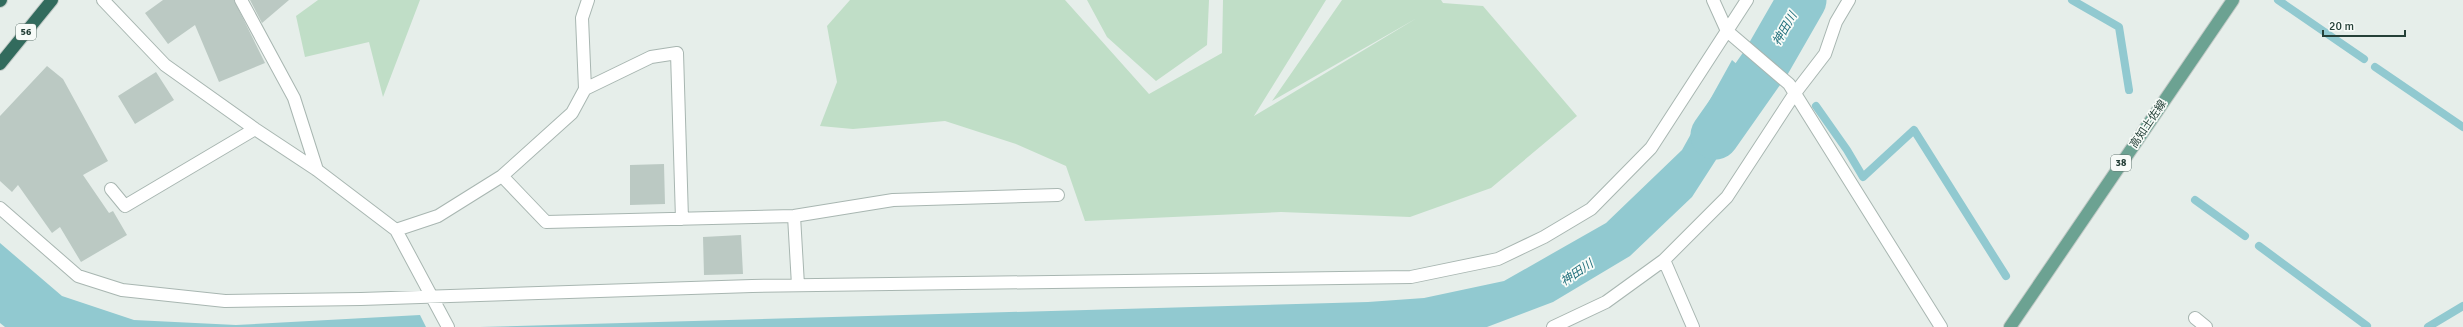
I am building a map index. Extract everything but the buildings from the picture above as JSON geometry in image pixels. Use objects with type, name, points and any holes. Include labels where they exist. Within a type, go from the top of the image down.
[{"type":"highway","name":"56","points":[[0,64],[52,0]]},
{"type":"main road","name":"高知土佐線","points":[[2010,327],[2233,0]]},
{"type":"street","points":[[103,0],[165,64],[255,129],[317,170],[396,230],[448,327]]},
{"type":"street","points":[[241,0],[294,98],[317,170]]},
{"type":"street","points":[[396,230],[438,216],[502,176],[572,114],[585,89],[582,18],[588,0]]},
{"type":"street","points":[[1713,0],[1731,34],[1792,89],[1941,327]]},
{"type":"street","points":[[0,208],[78,276],[122,290],[224,301],[361,299],[432,295],[798,285],[1411,277],[1498,259],[1544,237],[1591,209],[1651,148],[1731,34],[1747,0]]},
{"type":"street","points":[[1553,327],[1606,302],[1664,260],[1727,197],[1792,89],[1825,54],[1836,22],[1849,0]]},
{"type":"street","points":[[585,89],[651,56],[677,53],[682,219]]},
{"type":"street","points":[[111,189],[125,206],[255,129]]},
{"type":"street","points":[[502,176],[546,222],[794,216],[893,200],[1058,195]]},
{"type":"street","points":[[794,216],[798,285]]},
{"type":"street","points":[[1664,260],[1693,327]]},
{"type":"street","points":[[2195,318],[2206,327]]},
{"type":"green space","points":[[318,0],[420,0],[383,97],[369,42],[305,57],[296,16]]},
{"type":"green space","points":[[850,0],[1065,0],[1149,94],[1222,53],[1223,0],[1326,0],[1254,116],[1417,18],[1272,101],[1342,0],[1441,0],[1443,3],[1483,6],[1577,116],[1491,188],[1410,217],[1281,212],[1085,221],[1066,166],[1016,144],[945,121],[853,129],[820,126],[837,82],[827,26]]},
{"type":"green space","points":[[1087,0],[1209,0],[1207,45],[1156,81],[1107,37]]},
{"type":"water","points":[[1732,60],[1763,87],[1692,197],[1630,256],[1553,302],[1487,327],[480,327],[1368,302],[1424,298],[1504,281],[1606,223],[1682,150]]},
{"type":"water","points":[[0,243],[62,296],[134,320],[236,325],[420,315],[426,327],[5,327],[0,323]]},
{"type":"waterway","name":"神田川","points":[[1715,135],[1767,61],[1802,0]]},
{"type":"waterway","points":[[2072,0],[2119,27],[2129,90]]},
{"type":"waterway","points":[[2278,0],[2364,59]]},
{"type":"waterway","points":[[2375,67],[2463,127]]},
{"type":"waterway","points":[[1816,106],[1847,150],[1863,177],[1914,130],[2006,276]]},
{"type":"waterway","points":[[2195,200],[2245,236]]},
{"type":"waterway","points":[[2259,246],[2367,326]]},
{"type":"waterway","points":[[2428,327],[2463,306]]}]
